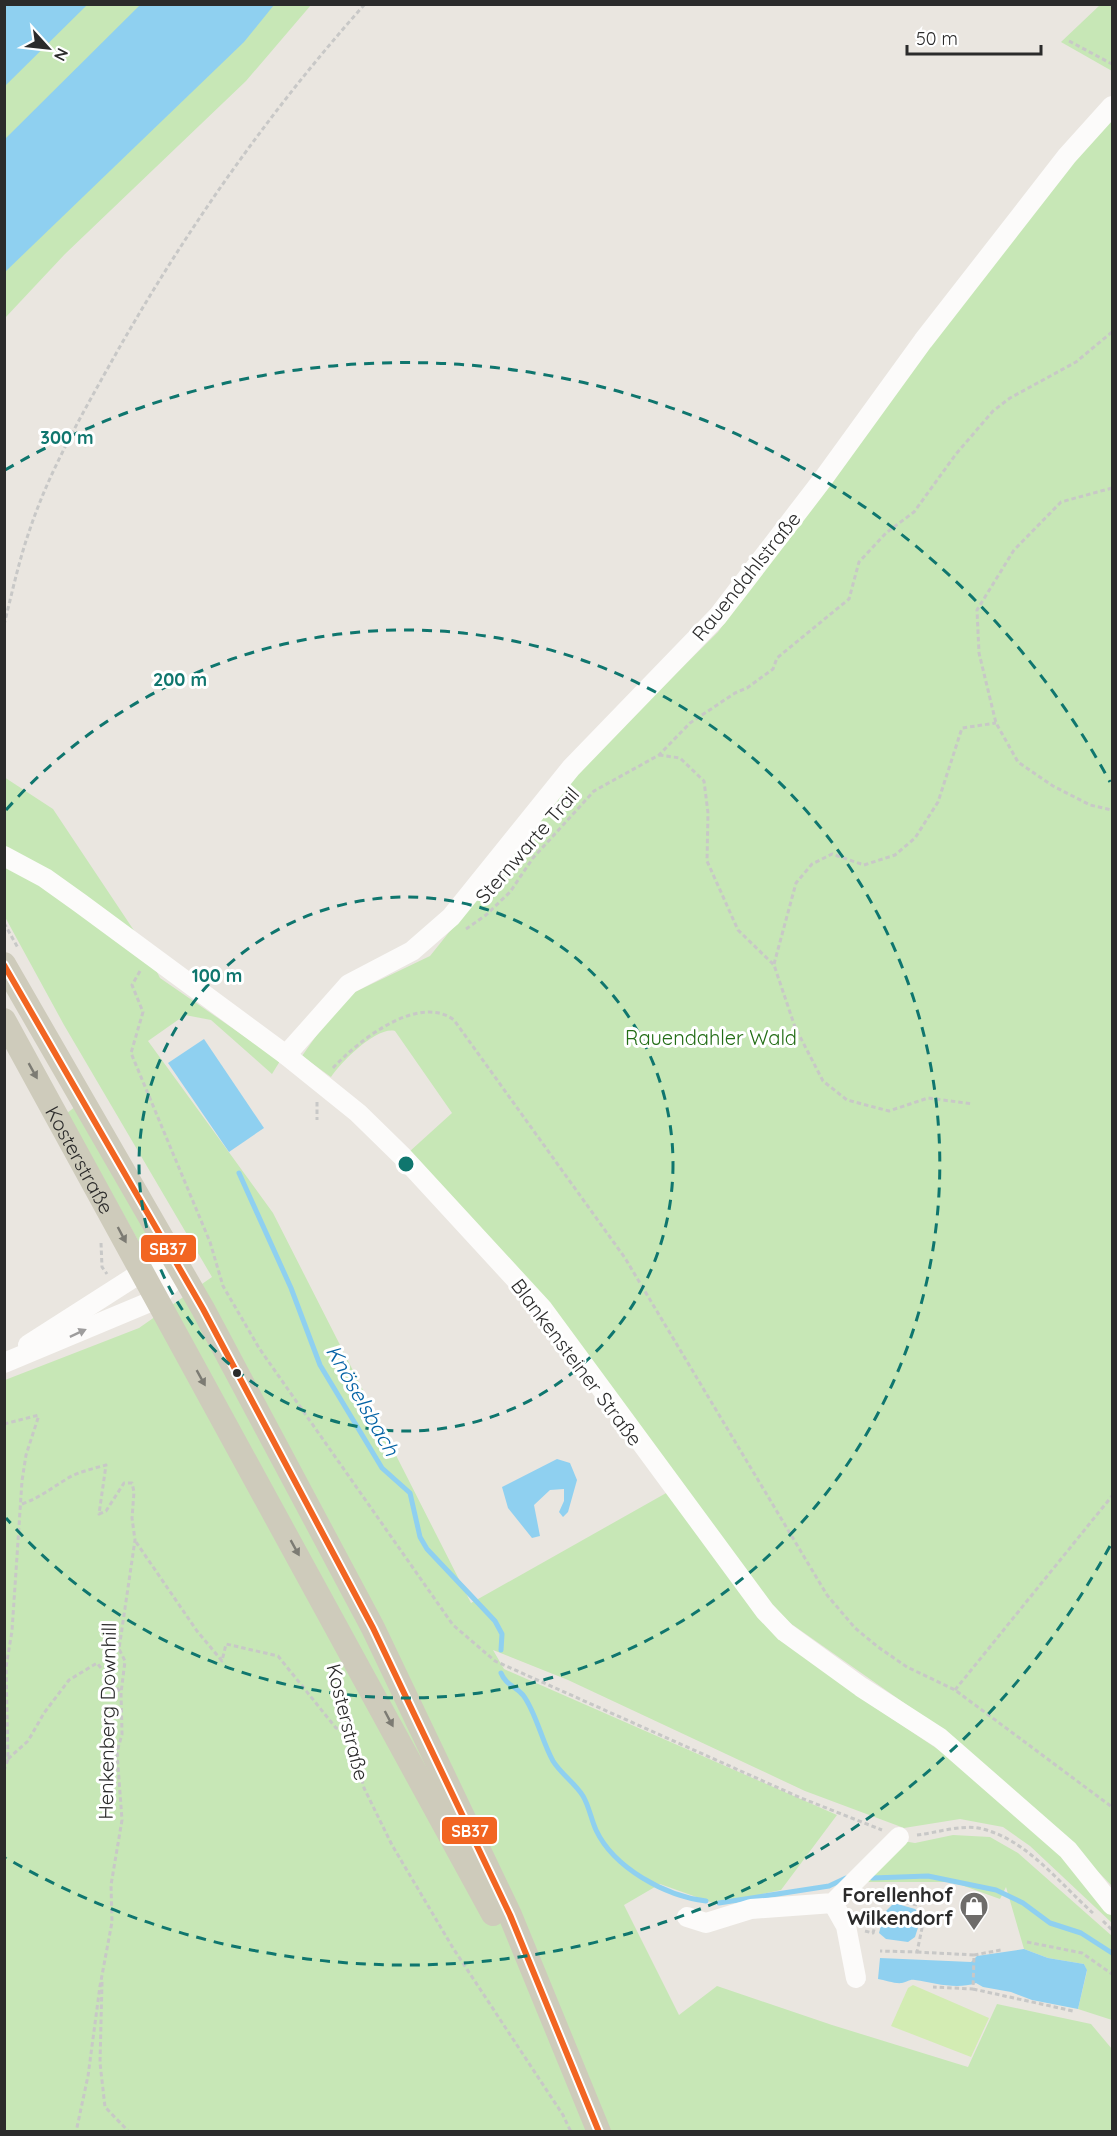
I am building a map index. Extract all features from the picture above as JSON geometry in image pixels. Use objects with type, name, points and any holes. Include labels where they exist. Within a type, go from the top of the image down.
[{"type":"main road","name":"Kosterstraße","points":[[4,963],[268,1427],[373,1628],[510,1915],[600,2132]]},
{"type":"main road","name":"Kosterstraße","points":[[4,1020],[374,1693],[557,2032]]},
{"type":"street","name":"Rauendahlstraße","points":[[286,1054],[349,984],[411,951],[451,917],[571,768],[718,616],[823,479],[923,341],[1067,156],[1113,106]]},
{"type":"street","name":"Blankensteiner Straße","points":[[4,856],[80,903],[286,1054],[358,1113],[403,1157],[542,1308],[765,1611],[785,1632],[861,1687],[940,1738],[1068,1850],[1113,1905]]},
{"type":"street","points":[[4,1361],[142,1272],[181,1271]]},
{"type":"street","points":[[4,1361],[157,1299],[181,1271]]},
{"type":"street","points":[[687,1917],[706,1923],[752,1909],[833,1903],[899,1837]]},
{"type":"street","points":[[833,1903],[846,1926],[856,1978]]},
{"type":"path","points":[[4,626],[30,528],[53,472],[80,417],[148,296],[179,247],[252,144],[321,54],[364,4]]},
{"type":"path","points":[[1069,41],[1113,64]]},
{"type":"path","name":"Sternwarte Trail","points":[[462,933],[486,915],[510,892],[533,858],[594,791],[659,755],[690,723],[773,669],[777,658],[849,599],[859,562],[886,533],[914,512],[956,454],[993,411],[1010,398],[1076,362],[1113,332]]},
{"type":"path","points":[[1113,488],[1061,502],[1014,550],[978,610],[979,653],[996,723],[1018,762],[1053,786],[1090,806],[1113,810]]},
{"type":"path","points":[[774,965],[796,883],[812,864],[832,854],[864,865],[895,855],[915,838],[938,802],[962,728],[996,723]]},
{"type":"path","points":[[659,755],[680,758],[704,780],[708,813],[707,861],[738,930],[774,965],[795,1027],[823,1081],[847,1100],[889,1111],[928,1098],[973,1104]]},
{"type":"path","points":[[136,978],[132,985],[143,1012],[132,1053],[210,1242],[223,1286],[259,1348],[453,1625],[495,1661],[801,1798],[899,1837],[976,1827],[1003,1836],[1024,1850],[1112,1928]]},
{"type":"path","points":[[320,1082],[345,1055],[384,1025],[425,1012],[443,1012],[464,1032],[626,1258],[827,1596],[855,1628],[878,1647],[907,1667],[955,1690],[1113,1807]]},
{"type":"path","points":[[4,1424],[39,1415],[26,1455],[22,1481],[22,1504],[6,1666],[8,1759],[4,1771]]},
{"type":"path","name":"Henkenberg Downhill","points":[[22,1504],[45,1495],[66,1479],[85,1470],[106,1465],[99,1514],[106,1511],[124,1483],[132,1483],[135,1540],[119,1649],[125,1661],[121,1694],[123,1720],[117,1752],[122,1820],[111,1886],[112,1922],[101,1977],[88,2076],[76,2132]]},
{"type":"path","points":[[955,1690],[1113,1496]]},
{"type":"path","points":[[135,1540],[197,1631],[222,1661],[226,1644],[278,1656],[336,1728],[349,1730]]},
{"type":"path","points":[[8,1759],[28,1741],[44,1713],[69,1680],[96,1663],[121,1694]]},
{"type":"path","name":"Kosterstraße","points":[[333,1663],[364,1788],[392,1845],[459,1958],[563,2115],[571,2132]]},
{"type":"path","points":[[846,1926],[873,1933],[883,1898],[918,1905],[925,1914],[917,1952]]},
{"type":"path","points":[[1027,1942],[1082,1953],[1113,1974]]},
{"type":"path","points":[[880,1951],[974,1955],[1000,1950]]},
{"type":"path","points":[[974,1955],[974,1989]]},
{"type":"path","points":[[101,1977],[103,2001],[100,2063],[105,2106],[129,2132]]},
{"type":"path","points":[[933,1987],[974,1989],[1073,2011]]},
{"type":"green space","points":[[5,5],[311,5],[246,81],[65,254],[5,318]]},
{"type":"green space","points":[[1100,5],[1112,5],[1112,71],[1061,42]]},
{"type":"green space","name":"Rauendahler Wald","points":[[1112,113],[1112,1886],[1072,1845],[947,1733],[790,1623],[750,1584],[409,1152],[452,1113],[395,1031],[387,1031],[369,1039],[331,1077],[302,1056],[340,1002],[355,992],[430,956],[579,770],[718,632],[926,347]]},
{"type":"green space","points":[[4,777],[53,809],[143,944],[160,978],[280,1061],[272,1074],[211,1020],[185,1015],[148,1041],[273,1213],[471,1603],[668,1492],[709,1550],[858,1696],[954,1760],[1066,1855],[1112,1913],[1112,1923],[1030,1846],[1003,1827],[960,1819],[904,1828],[805,1791],[568,1680],[493,1650],[504,1669],[837,1815],[781,1890],[716,1904],[660,1884],[624,1905],[679,2015],[717,1986],[968,2067],[997,2004],[1091,2024],[1112,2049],[1112,2131],[5,2131],[5,1380],[139,1328],[212,1277],[64,1025],[5,917]]},
{"type":"green space","points":[[75,1107],[151,1242],[151,1255],[145,1253],[67,1113]]},
{"type":"green space","points":[[953,1835],[990,1837],[1018,1853],[1112,1936],[1112,2020],[1078,2009],[1087,1971],[1084,1964],[1048,1958],[1024,1949],[1006,1887],[1000,1899],[953,1882],[868,1882],[896,1840],[915,1843]]},
{"type":"green space","points":[[913,1985],[989,2018],[971,2057],[891,2026],[908,1988]]},
{"type":"water","points":[[5,4],[87,4],[87,5],[5,86]]},
{"type":"water","points":[[140,5],[274,5],[244,42],[5,272],[5,139]]},
{"type":"water","points":[[204,1039],[264,1128],[229,1152],[168,1063]]},
{"type":"water","points":[[557,1459],[570,1463],[577,1480],[568,1512],[563,1517],[559,1512],[564,1501],[564,1489],[550,1490],[534,1505],[540,1536],[532,1538],[508,1508],[502,1487]]},
{"type":"water","points":[[894,1903],[915,1909],[922,1915],[915,1937],[908,1942],[886,1939],[879,1933],[884,1913]]},
{"type":"water","points":[[1024,1949],[1048,1958],[1084,1964],[1087,1970],[1078,2009],[1032,2000],[976,1983],[953,1986],[913,1980],[899,1983],[878,1979],[880,1958],[971,1962],[977,1956]]},
{"type":"waterway","name":"Knöselsbach","points":[[239,1173],[291,1288],[320,1365],[382,1468],[410,1493],[420,1537],[427,1549],[495,1621],[502,1634],[501,1650]]},
{"type":"waterway","name":"Knöselsbach","points":[[501,1673],[505,1680],[528,1702],[553,1761],[583,1796],[604,1844],[628,1868],[642,1878],[674,1893],[706,1901]]},
{"type":"waterway","name":"Knöselsbach","points":[[872,1878],[928,1876],[996,1890],[1023,1903],[1050,1923],[1081,1933],[1112,1953]]},
{"type":"waterway","name":"Knöselsbach","points":[[719,1903],[829,1886],[846,1878]]},
{"type":"transit line","name":"SB37","points":[[4,965],[203,1309],[373,1628],[510,1915],[599,2132]]},
{"type":"place","name":"Forellenhof Wilkendorf","points":[[974,1932]]}]
